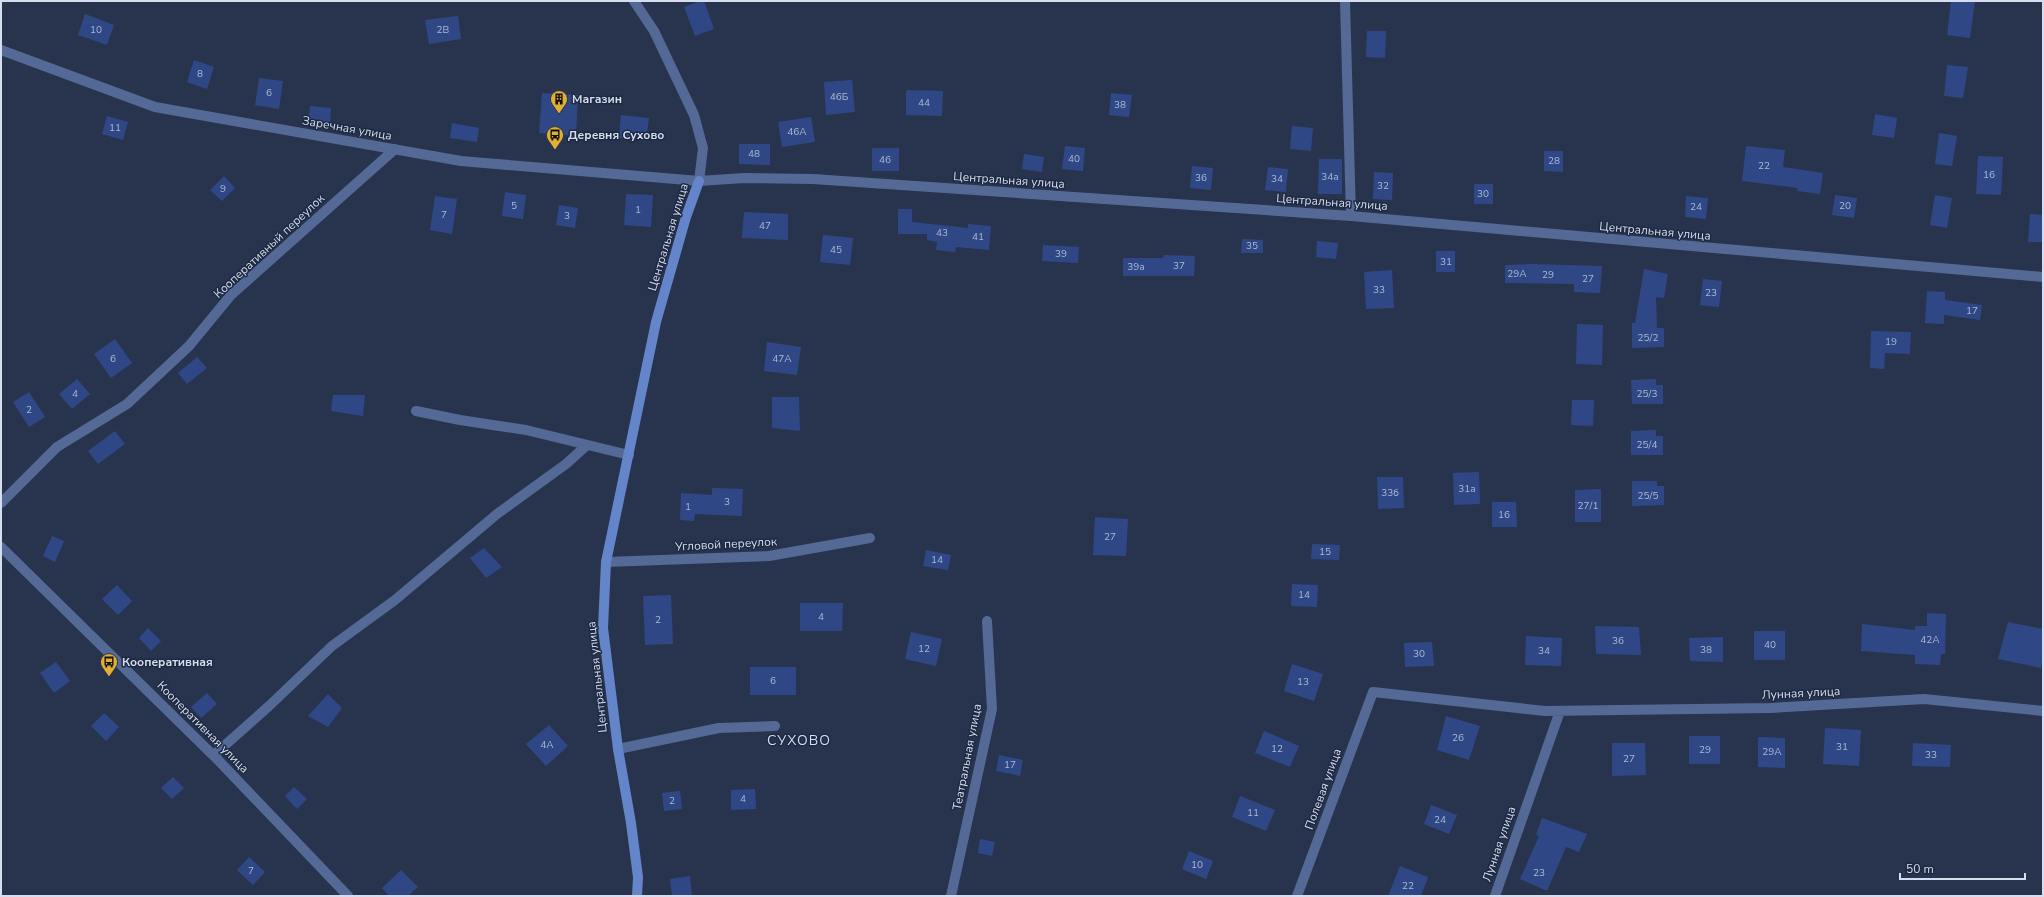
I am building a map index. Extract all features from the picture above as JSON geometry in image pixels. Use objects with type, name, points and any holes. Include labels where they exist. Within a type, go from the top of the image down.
[{"type":"street","points":[[634,1],[654,31],[694,115],[703,148],[699,181]]},
{"type":"street","points":[[1345,1],[1351,216]]},
{"type":"street","name":"Заречная улица","points":[[1,50],[155,107],[461,161],[699,181]]},
{"type":"street","name":"Кооперативный переулок","points":[[1,503],[57,447],[127,404],[189,346],[231,295],[395,149]]},
{"type":"street","name":"Центральная улица","points":[[637,896],[638,877],[631,823],[618,749],[603,628],[606,562],[656,322],[686,217],[699,181],[744,178],[813,179],[1351,216],[2043,276]]},
{"type":"street","points":[[416,411],[460,420],[526,430],[629,455]]},
{"type":"street","points":[[214,755],[269,706],[332,646],[395,600],[497,514],[566,464],[587,444]]},
{"type":"street","name":"Угловой переулок","points":[[606,562],[769,556],[870,538]]},
{"type":"street","name":"Кооперативная улица","points":[[1,547],[214,755],[348,896]]},
{"type":"street","name":"Театральная улица","points":[[951,896],[992,709],[987,621]]},
{"type":"street","name":"Лунная улица","points":[[1373,692],[1545,711],[1770,708],[1924,699],[2043,712]]},
{"type":"street","name":"Полевая улица","points":[[1297,896],[1373,692]]},
{"type":"street","name":"Лунная улица","points":[[1494,896],[1560,711]]},
{"type":"street","points":[[618,749],[719,728],[775,726]]},
{"type":"building","points":[[704,1],[714,29],[695,36],[684,7]]},
{"type":"building","points":[[1951,1],[1975,1],[1970,38],[1947,35]]},
{"type":"building","points":[[85,14],[114,25],[107,45],[78,35]]},
{"type":"building","points":[[458,16],[461,39],[429,44],[425,20]]},
{"type":"building","points":[[1367,31],[1386,31],[1385,58],[1366,57]]},
{"type":"building","points":[[194,60],[214,67],[207,89],[187,82]]},
{"type":"building","points":[[1947,65],[1968,67],[1963,98],[1944,96]]},
{"type":"building","points":[[259,78],[283,81],[279,109],[255,105]]},
{"type":"building","points":[[852,80],[855,112],[826,115],[824,82]]},
{"type":"building","points":[[906,90],[943,91],[942,116],[906,115]]},
{"type":"building","name":"Магазин","points":[[542,93],[578,95],[576,136],[539,133]]},
{"type":"building","points":[[1111,93],[1132,95],[1129,117],[1109,115]]},
{"type":"building","points":[[310,106],[331,108],[330,124],[308,122]]},
{"type":"building","points":[[1875,114],[1897,118],[1894,138],[1872,135]]},
{"type":"building","points":[[621,115],[649,118],[646,141],[619,138]]},
{"type":"building","points":[[107,116],[128,122],[123,140],[102,134]]},
{"type":"building","points":[[811,117],[815,142],[782,147],[778,122]]},
{"type":"building","points":[[452,123],[479,128],[477,142],[450,138]]},
{"type":"building","points":[[1292,126],[1313,128],[1311,151],[1290,149]]},
{"type":"building","points":[[1939,133],[1957,136],[1952,166],[1935,164]]},
{"type":"building","points":[[739,144],[770,144],[770,165],[739,164]]},
{"type":"building","points":[[1065,146],[1085,148],[1083,171],[1062,169]]},
{"type":"building","points":[[1746,146],[1785,150],[1783,167],[1823,173],[1820,194],[1797,191],[1798,188],[1742,181]]},
{"type":"building","points":[[872,148],[899,148],[899,171],[872,171]]},
{"type":"building","points":[[1544,151],[1563,151],[1563,172],[1544,171]]},
{"type":"building","points":[[1024,154],[1044,157],[1042,172],[1022,169]]},
{"type":"building","points":[[1978,156],[2003,157],[2001,195],[1976,194]]},
{"type":"building","points":[[1319,159],[1342,159],[1342,194],[1318,194]]},
{"type":"building","points":[[1192,166],[1213,168],[1211,190],[1190,188]]},
{"type":"building","points":[[1268,167],[1288,169],[1286,192],[1265,190]]},
{"type":"building","points":[[1374,172],[1393,173],[1392,200],[1373,199]]},
{"type":"building","points":[[224,176],[235,188],[222,201],[210,190]]},
{"type":"building","points":[[1474,184],[1493,184],[1493,204],[1474,204]]},
{"type":"building","points":[[505,192],[526,195],[523,219],[502,216]]},
{"type":"building","points":[[626,194],[653,195],[651,227],[624,225]]},
{"type":"building","points":[[1835,195],[1857,198],[1854,218],[1832,215]]},
{"type":"building","points":[[1935,195],[1952,198],[1947,228],[1930,225]]},
{"type":"building","points":[[435,196],[457,199],[452,234],[430,230]]},
{"type":"building","points":[[1686,196],[1708,198],[1706,219],[1685,217]]},
{"type":"building","points":[[559,205],[578,208],[575,228],[556,225]]},
{"type":"building","points":[[898,209],[912,209],[912,222],[968,228],[968,224],[991,226],[989,250],[956,247],[955,252],[936,250],[937,242],[927,240],[927,234],[898,234]]},
{"type":"building","points":[[744,212],[788,214],[788,240],[742,238]]},
{"type":"building","points":[[2030,214],[2043,215],[2043,242],[2028,242]]},
{"type":"building","points":[[823,235],[853,238],[850,265],[820,262]]},
{"type":"building","points":[[1242,239],[1263,240],[1263,253],[1241,253]]},
{"type":"building","points":[[1317,241],[1338,243],[1336,259],[1316,257]]},
{"type":"building","points":[[1043,245],[1079,247],[1078,263],[1042,261]]},
{"type":"building","points":[[1436,251],[1455,251],[1455,272],[1436,272]]},
{"type":"building","points":[[1164,255],[1195,256],[1194,276],[1123,276],[1123,258],[1163,258]]},
{"type":"building","points":[[1529,264],[1602,266],[1600,293],[1574,292],[1574,284],[1505,283],[1505,265]]},
{"type":"building","points":[[1644,269],[1668,274],[1664,298],[1656,297],[1657,328],[1664,328],[1664,347],[1632,348],[1632,323],[1635,323]]},
{"type":"building","points":[[1392,270],[1394,308],[1366,309],[1364,272]]},
{"type":"building","points":[[1703,279],[1722,281],[1719,307],[1700,305]]},
{"type":"building","points":[[1927,291],[1945,292],[1945,300],[1982,305],[1980,320],[1944,315],[1944,324],[1925,323]]},
{"type":"building","points":[[1577,324],[1603,325],[1602,365],[1576,364]]},
{"type":"building","points":[[1871,331],[1911,332],[1910,354],[1885,353],[1884,369],[1870,368]]},
{"type":"building","points":[[115,339],[132,363],[111,378],[94,354]]},
{"type":"building","points":[[767,342],[801,347],[797,375],[764,371]]},
{"type":"building","points":[[197,357],[207,368],[187,384],[178,373]]},
{"type":"building","points":[[77,379],[90,394],[72,409],[59,394]]},
{"type":"building","points":[[1656,379],[1656,385],[1663,385],[1663,404],[1632,404],[1631,380]]},
{"type":"building","points":[[29,392],[45,417],[29,427],[13,402]]},
{"type":"building","points":[[333,395],[365,395],[363,416],[331,411]]},
{"type":"building","points":[[772,397],[799,397],[800,431],[772,428]]},
{"type":"building","points":[[1572,400],[1594,400],[1593,426],[1571,425]]},
{"type":"building","points":[[1656,430],[1656,436],[1663,436],[1663,455],[1631,455],[1631,431]]},
{"type":"building","points":[[115,431],[125,444],[98,464],[88,451]]},
{"type":"building","points":[[1479,472],[1480,504],[1454,505],[1453,473]]},
{"type":"building","points":[[1377,477],[1403,477],[1404,508],[1378,509]]},
{"type":"building","points":[[1632,481],[1657,481],[1657,486],[1664,486],[1664,505],[1632,506]]},
{"type":"building","points":[[712,488],[743,489],[742,516],[695,514],[694,521],[680,520],[681,493],[712,495]]},
{"type":"building","points":[[1601,489],[1601,522],[1575,522],[1575,490]]},
{"type":"building","points":[[1492,502],[1516,502],[1517,527],[1492,527]]},
{"type":"building","points":[[1095,517],[1128,519],[1126,556],[1093,555]]},
{"type":"building","points":[[52,536],[64,541],[55,562],[43,556]]},
{"type":"building","points":[[1312,544],[1340,545],[1339,560],[1311,559]]},
{"type":"building","points":[[484,548],[502,567],[486,578],[470,558]]},
{"type":"building","points":[[926,550],[951,555],[948,570],[923,566]]},
{"type":"building","points":[[1292,584],[1318,585],[1317,607],[1291,606]]},
{"type":"building","points":[[117,585],[132,601],[118,615],[102,599]]},
{"type":"building","points":[[671,595],[673,644],[645,645],[643,596]]},
{"type":"building","points":[[800,603],[843,603],[842,631],[800,631]]},
{"type":"building","points":[[1927,613],[1946,614],[1945,654],[1941,654],[1940,665],[1915,664],[1915,655],[1861,651],[1862,624],[1915,630],[1915,626],[1927,626]]},
{"type":"building","points":[[2008,622],[2043,629],[2043,655],[2041,668],[1998,659]]},
{"type":"building","points":[[1595,626],[1639,627],[1641,655],[1596,654]]},
{"type":"building","points":[[148,628],[161,641],[151,651],[139,638]]},
{"type":"building","points":[[1754,631],[1785,631],[1785,660],[1754,660]]},
{"type":"building","points":[[911,632],[942,639],[936,666],[905,659]]},
{"type":"building","points":[[1526,636],[1562,638],[1561,666],[1525,665]]},
{"type":"building","points":[[1723,637],[1723,662],[1690,661],[1689,638]]},
{"type":"building","points":[[1432,642],[1434,666],[1405,667],[1404,643]]},
{"type":"building","points":[[56,662],[70,681],[54,693],[40,673]]},
{"type":"building","points":[[1292,664],[1323,674],[1314,701],[1284,691]]},
{"type":"building","points":[[750,667],[796,667],[796,695],[750,695]]},
{"type":"building","points":[[207,693],[217,704],[201,718],[191,707]]},
{"type":"building","points":[[328,694],[342,708],[328,727],[308,716]]},
{"type":"building","points":[[104,713],[119,727],[106,741],[91,726]]},
{"type":"building","points":[[1446,716],[1480,726],[1469,760],[1437,750]]},
{"type":"building","points":[[549,725],[568,746],[546,766],[526,744]]},
{"type":"building","points":[[1825,728],[1861,730],[1859,766],[1823,764]]},
{"type":"building","points":[[1264,731],[1299,746],[1290,767],[1255,753]]},
{"type":"building","points":[[1689,736],[1720,736],[1720,764],[1689,764]]},
{"type":"building","points":[[1758,737],[1785,738],[1785,768],[1758,767]]},
{"type":"building","points":[[1612,743],[1645,743],[1646,775],[1612,776]]},
{"type":"building","points":[[1913,743],[1951,745],[1950,767],[1912,766]]},
{"type":"building","points":[[999,755],[1023,760],[1020,776],[996,771]]},
{"type":"building","points":[[173,777],[184,788],[172,799],[161,788]]},
{"type":"building","points":[[294,787],[307,799],[297,809],[285,796]]},
{"type":"building","points":[[755,789],[756,809],[731,810],[731,790]]},
{"type":"building","points":[[680,791],[682,809],[664,811],[662,793]]},
{"type":"building","points":[[1240,796],[1275,810],[1266,831],[1232,817]]},
{"type":"building","points":[[1431,805],[1457,815],[1449,834],[1424,824]]},
{"type":"building","points":[[1542,818],[1587,834],[1579,852],[1566,847],[1547,891],[1520,879],[1539,836],[1536,835]]},
{"type":"building","points":[[980,839],[995,842],[992,856],[978,853]]},
{"type":"building","points":[[1189,851],[1213,861],[1206,879],[1182,869]]},
{"type":"building","points":[[249,857],[265,872],[253,885],[237,870]]},
{"type":"building","points":[[1400,866],[1428,877],[1421,896],[1388,896]]},
{"type":"building","points":[[401,870],[418,887],[408,896],[389,896],[382,888]]},
{"type":"building","points":[[690,876],[692,896],[672,896],[670,879]]},
{"type":"place","name":"Магазин","points":[[559,114]]},
{"type":"place","name":"Деревня Сухово","points":[[555,150]]},
{"type":"place","name":"Кооперативная","points":[[109,677]]},
{"type":"district","name":"СУХОВО","points":[[799,740]]}]
